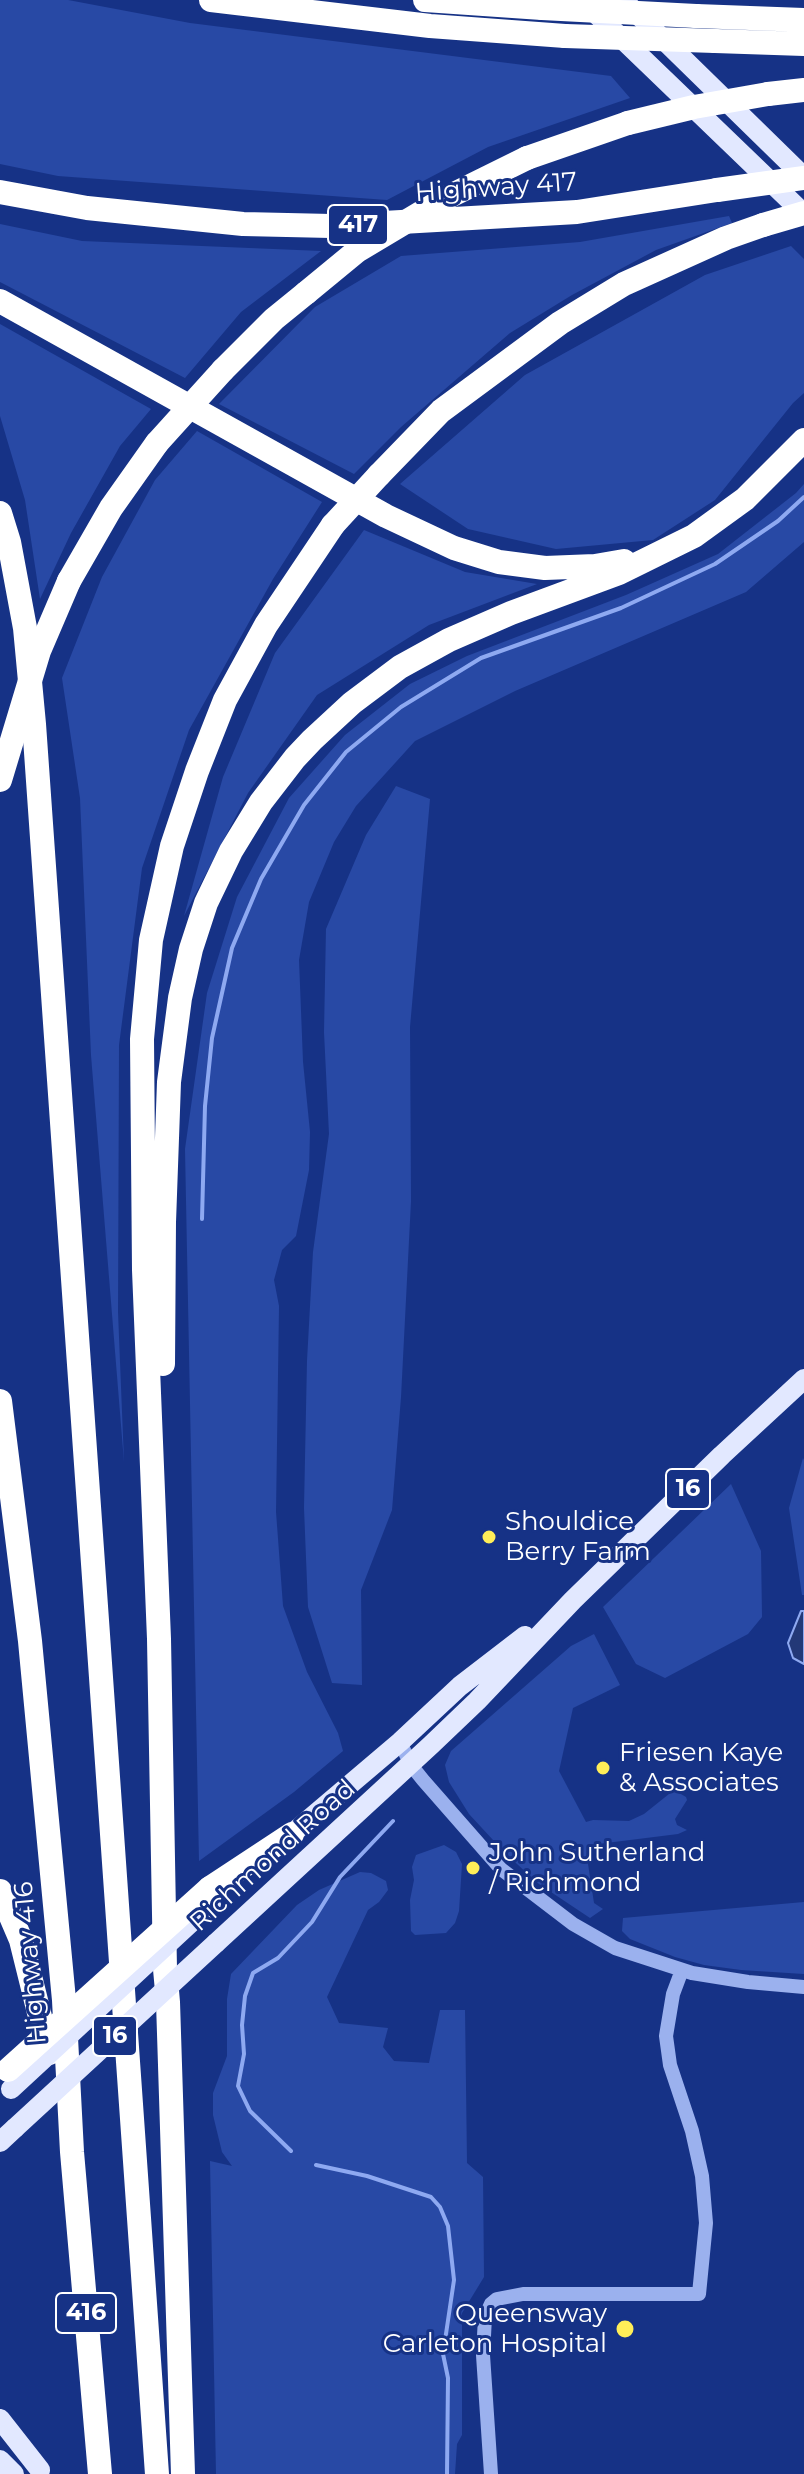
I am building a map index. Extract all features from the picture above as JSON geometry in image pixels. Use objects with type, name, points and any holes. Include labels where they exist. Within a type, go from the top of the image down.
[{"type":"highway","points":[[211,0],[430,26],[565,36],[804,44]]},
{"type":"highway","points":[[425,0],[804,20]]},
{"type":"highway","points":[[0,780],[39,651],[69,581],[111,508],[157,443],[274,319],[357,251],[444,199],[527,158],[628,123],[694,107],[804,90]]},
{"type":"highway","name":"Highway 417","points":[[0,192],[87,208],[243,224],[331,226],[577,212],[804,177]]},
{"type":"highway","points":[[183,2474],[165,1969],[159,1639],[142,1193],[142,1039],[151,940],[172,846],[225,700],[266,625],[333,525],[441,411],[560,323],[624,284],[726,238],[804,214]]},
{"type":"highway","points":[[0,301],[386,516],[454,548],[499,562],[569,568],[616,563],[674,547]]},
{"type":"highway","points":[[159,1639],[164,1222],[169,1082],[185,975],[197,927],[217,878],[245,827],[295,758],[331,721],[375,684],[449,640],[511,613],[591,585],[694,536],[729,512],[804,440]]},
{"type":"highway","points":[[0,513],[9,542],[25,628],[37,753],[157,2474]]},
{"type":"highway","name":"Highway 416","points":[[0,1401],[30,1641],[64,2000],[72,2152],[100,2474]]},
{"type":"highway","points":[[5,2084],[210,1896],[292,1834]]},
{"type":"highway","points":[[0,1891],[21,1940],[72,2152]]},
{"type":"main road","points":[[582,0],[804,214]]},
{"type":"main road","points":[[623,0],[804,177]]},
{"type":"main road","name":"Richmond Road","points":[[7,2135],[411,1765],[573,1600],[804,1379]]},
{"type":"main road","name":"Richmond Road","points":[[292,1834],[460,1686],[573,1600]]},
{"type":"main road","points":[[0,2419],[41,2472]]},
{"type":"main road","points":[[0,2426],[41,2472]]},
{"type":"main road","points":[[0,2460],[14,2474]]},
{"type":"street","points":[[400,1742],[411,1765],[501,1869],[573,1924],[615,1948],[682,1970],[722,1979],[804,1987]]},
{"type":"street","points":[[491,2474],[483,2355],[485,2317],[491,2304],[497,2299],[523,2294],[699,2294],[706,2223],[702,2176],[692,2131],[670,2065],[666,2036],[673,1994],[682,1970]]},
{"type":"shaded area","points":[[0,0],[68,0],[190,23],[611,76],[630,98],[488,147],[387,200],[58,176],[0,164]]},
{"type":"shaded area","points":[[729,216],[732,223],[656,250],[510,333],[401,427],[354,474],[219,404],[315,307],[401,256],[580,242]]},
{"type":"shaded area","points":[[0,224],[82,241],[321,251],[241,312],[185,378],[0,282]]},
{"type":"shaded area","points":[[791,246],[804,259],[804,393],[715,500],[653,540],[556,549],[468,529],[400,484],[525,375],[705,275]]},
{"type":"shaded area","points":[[0,324],[151,409],[120,446],[71,533],[40,599],[25,500],[0,416]]},
{"type":"shaded area","points":[[197,431],[322,502],[273,579],[189,730],[142,868],[119,1045],[118,1312],[124,1462],[91,1055],[80,798],[62,678],[102,577],[155,480]]},
{"type":"shaded area","points":[[804,484],[804,542],[746,592],[515,691],[415,741],[356,806],[334,842],[309,902],[299,960],[303,1062],[310,1132],[309,1170],[296,1236],[282,1250],[274,1280],[279,1306],[276,1512],[283,1606],[307,1672],[338,1733],[343,1751],[294,1792],[199,1861],[185,1149],[207,993],[237,897],[289,798],[345,735],[410,684],[467,656],[626,595],[718,554]]},
{"type":"shaded area","points":[[364,530],[465,572],[537,584],[429,625],[317,695],[248,793],[184,916],[223,777],[275,653]]},
{"type":"shaded area","points":[[396,786],[430,799],[410,1027],[411,1201],[401,1397],[392,1510],[361,1590],[362,1685],[332,1683],[308,1607],[304,1508],[307,1361],[313,1252],[329,1134],[324,1032],[326,929],[366,835]]},
{"type":"shaded area","points":[[803,1458],[804,1595],[802,1595],[789,1508]]},
{"type":"shaded area","points":[[731,1484],[761,1551],[762,1617],[748,1634],[665,1678],[636,1664],[603,1607]]},
{"type":"shaded area","points":[[801,1611],[804,1611],[804,1664],[793,1658],[788,1643]]},
{"type":"shaded area","points":[[594,1634],[620,1685],[573,1708],[559,1771],[586,1822],[629,1821],[644,1814],[674,1790],[687,1800],[675,1819],[677,1825],[687,1830],[678,1834],[598,1844],[588,1864],[594,1903],[603,1909],[590,1918],[539,1884],[506,1854],[469,1814],[449,1782],[445,1765],[451,1751],[571,1646]]},
{"type":"shaded area","points":[[444,1845],[456,1852],[462,1864],[459,1911],[455,1923],[446,1933],[415,1935],[411,1931],[412,1867],[416,1855]]},
{"type":"shaded area","points":[[360,1872],[371,1873],[386,1881],[388,1890],[368,1910],[327,1997],[339,2023],[388,2028],[383,2047],[394,2061],[429,2063],[440,2010],[465,2010],[467,2163],[483,2177],[484,2277],[462,2313],[462,2435],[457,2444],[455,2474],[216,2474],[210,2161],[232,2166],[222,2152],[213,2115],[213,2093],[227,2056],[227,1999],[231,1974],[297,1905],[319,1890]]},
{"type":"shaded area","points":[[804,1902],[804,1974],[704,1965],[630,1939],[622,1931],[623,1918]]},
{"type":"waterway","points":[[202,1219],[205,1106],[212,1038],[232,948],[261,879],[304,805],[346,752],[401,707],[481,658],[621,608],[715,564],[778,521],[804,497]]},
{"type":"waterway","points":[[291,2151],[250,2111],[238,2086],[244,2054],[242,2025],[245,1996],[253,1973],[278,1958],[312,1922],[340,1877],[393,1821]]},
{"type":"waterway","points":[[316,2165],[367,2176],[431,2197],[440,2207],[448,2226],[454,2280],[443,2354],[448,2378],[447,2474]]},
{"type":"place","name":"Shouldice Berry Farm","points":[[489,1537]]},
{"type":"place","name":"Friesen Kaye & Associates","points":[[603,1768]]},
{"type":"place","name":"John Sutherland / Richmond","points":[[473,1868]]},
{"type":"place","name":"Queensway Carleton Hospital","points":[[625,2329]]}]
